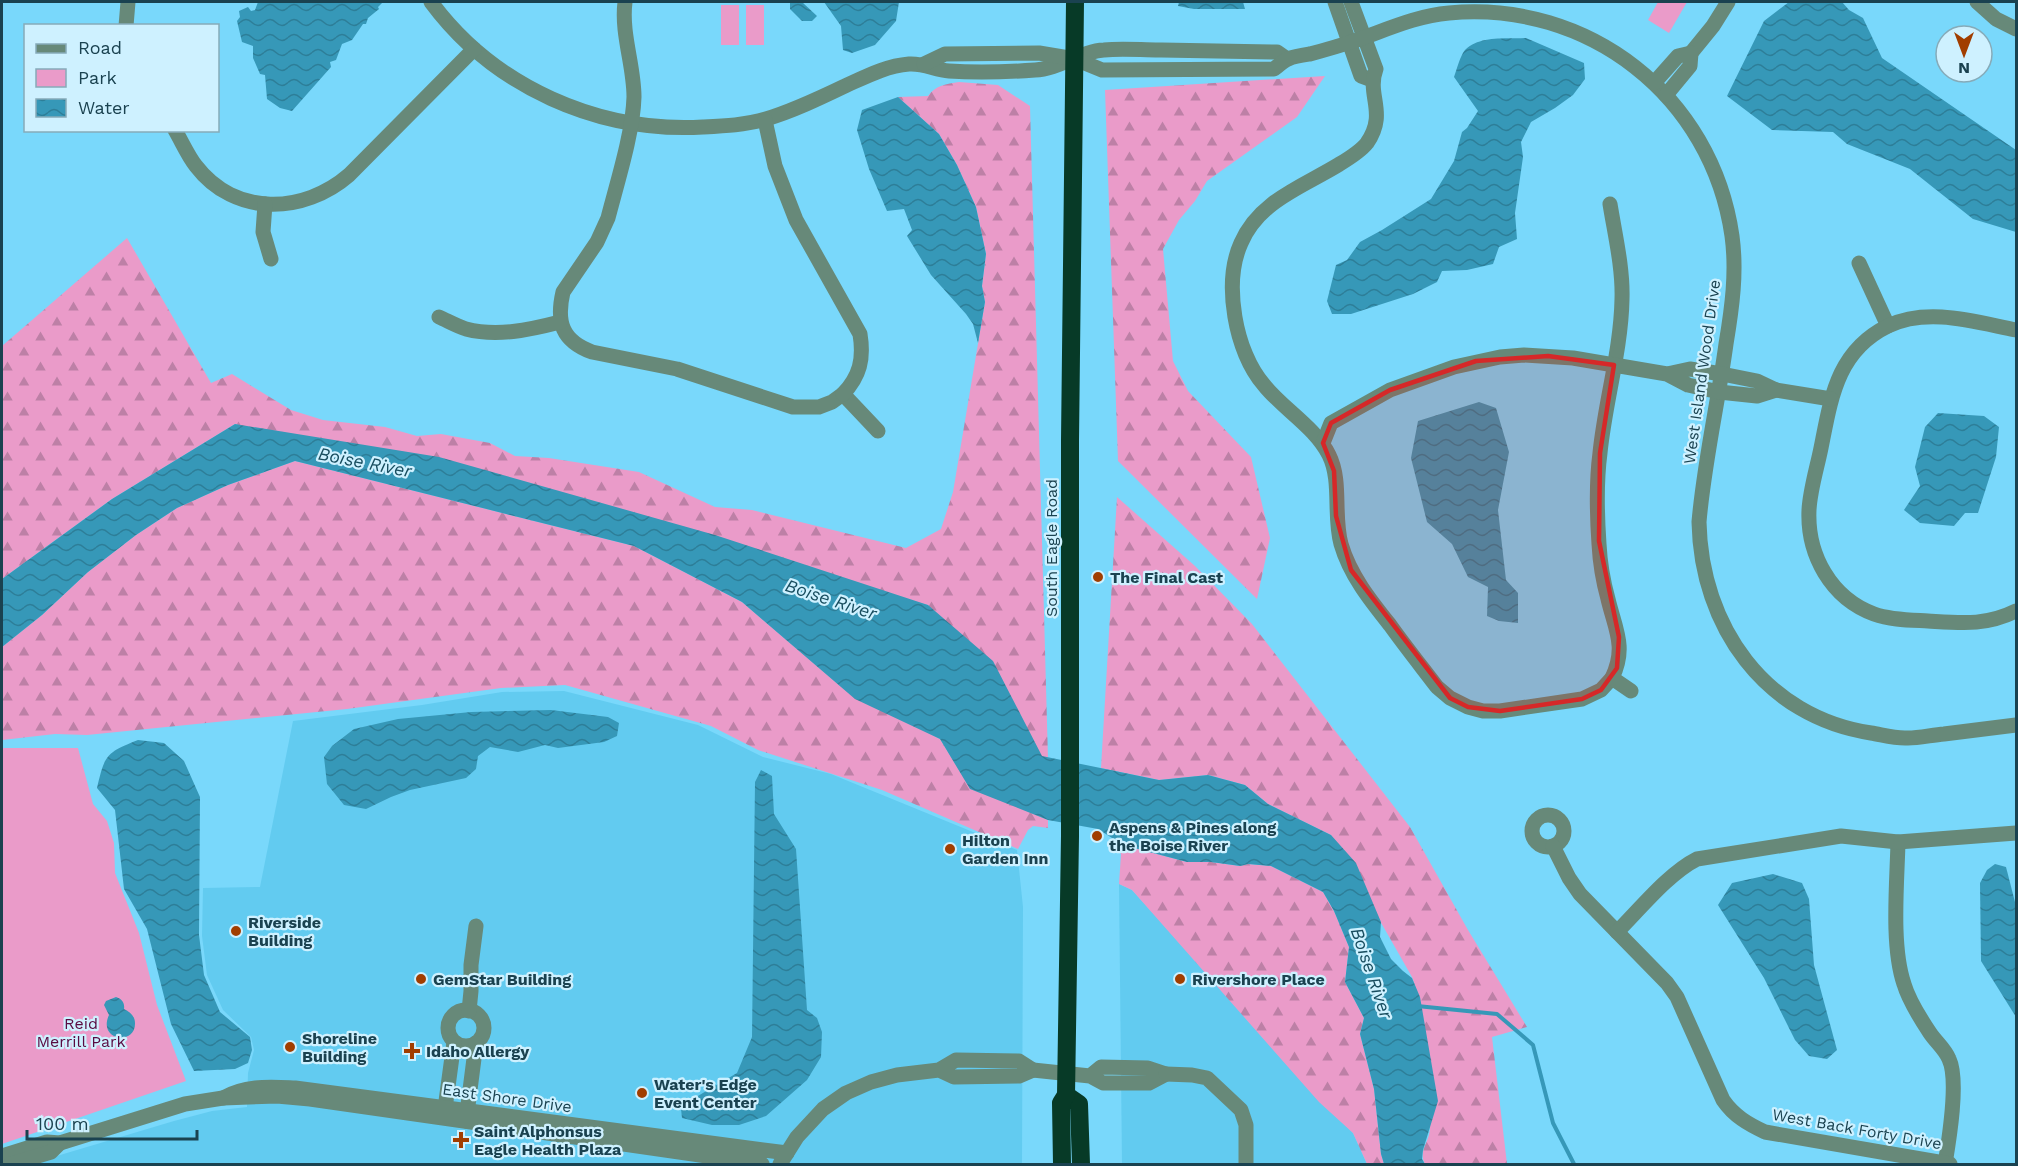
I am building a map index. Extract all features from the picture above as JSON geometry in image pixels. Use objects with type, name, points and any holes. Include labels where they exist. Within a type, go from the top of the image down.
[{"type":"highway","name":"South Eagle Road","points":[[1062,1164],[1061,1103],[1066,1095],[1070,836],[1070,441],[1075,2]]},
{"type":"highway","points":[[1066,1095],[1079,1104],[1081,1164]]},
{"type":"street","points":[[126,24],[128,2]]},
{"type":"street","points":[[431,2],[455,31],[506,74],[552,99],[584,112],[631,125],[719,127],[765,120],[885,68],[924,64],[947,71],[1038,70],[1074,59]]},
{"type":"street","points":[[625,2],[625,32],[634,97],[631,125],[608,218],[597,242],[563,292],[560,303],[560,322],[569,339],[579,347],[592,352],[677,369],[793,407],[819,407],[832,402],[852,385],[862,361],[860,334],[796,220],[775,166],[765,120]]},
{"type":"street","points":[[1335,2],[1361,76],[1372,80]]},
{"type":"street","points":[[1351,2],[1376,69],[1372,80],[1378,112],[1374,129],[1365,145],[1352,156],[1284,195],[1260,214],[1241,242],[1232,273],[1234,304],[1240,334],[1251,367],[1263,384],[1323,443],[1330,457],[1334,471],[1336,516],[1341,544],[1351,570],[1367,596],[1437,687],[1450,698],[1483,711],[1500,711],[1582,699],[1600,690],[1612,678],[1620,655],[1619,638],[1601,565],[1598,477],[1622,298],[1621,274],[1610,204]]},
{"type":"street","points":[[1666,95],[1690,66],[1690,54],[1713,26],[1728,2]]},
{"type":"street","points":[[1977,2],[1996,19],[2016,29]]},
{"type":"street","name":"West Island Wood Drive","points":[[1074,59],[1102,70],[1274,69],[1287,59],[1349,42],[1411,20],[1447,13],[1483,12],[1523,16],[1562,26],[1607,47],[1626,60],[1666,95],[1696,135],[1722,192],[1729,218],[1734,277],[1722,374],[1699,522],[1702,566],[1714,607],[1725,630],[1740,654],[1764,681],[1802,709],[1845,727],[1906,739],[2016,725]]},
{"type":"street","points":[[176,132],[197,167],[213,183],[231,194],[265,204],[304,201],[339,183],[474,49]]},
{"type":"street","points":[[1654,83],[1678,56],[1690,54]]},
{"type":"street","points":[[265,204],[263,232],[271,259]]},
{"type":"street","points":[[1859,263],[1888,326]]},
{"type":"street","points":[[2016,330],[1935,316],[1911,318],[1888,326],[1867,339],[1851,356],[1838,377],[1831,399],[1809,508],[1809,531],[1814,553],[1827,578],[1837,590],[1861,608],[1887,618],[1971,624],[2002,618],[2016,611]]},
{"type":"street","points":[[440,317],[465,328],[492,333],[524,331],[560,322]]},
{"type":"street","points":[[1323,443],[1331,423],[1401,386],[1454,367],[1500,357],[1548,356],[1614,365],[1667,374],[1688,385],[1719,392],[1756,396],[1776,390]]},
{"type":"street","points":[[1667,374],[1690,369],[1758,381],[1776,390],[1831,399]]},
{"type":"street","points":[[843,394],[878,431]]},
{"type":"street","points":[[1612,678],[1630,691]]},
{"type":"street","points":[[1553,846],[1559,861],[1575,886],[1617,932],[1674,874],[1684,865],[1697,859],[1840,836],[1898,842],[2016,833]]},
{"type":"street","points":[[1898,842],[1897,942],[1898,962],[1903,984],[1911,1002],[1950,1060],[1953,1075],[1948,1164]]},
{"type":"street","points":[[469,1011],[476,926]]},
{"type":"street","name":"West Back Forty Drive","points":[[1617,932],[1667,983],[1677,998],[1723,1100],[1729,1109],[1745,1123],[1765,1132],[1948,1164]]},
{"type":"street","points":[[467,1116],[476,1043],[483,1035],[483,1024],[478,1015],[469,1011],[457,1013],[449,1021],[448,1032],[454,1042],[464,1046],[476,1043]]},
{"type":"street","points":[[444,1113],[454,1042]]},
{"type":"street","points":[[784,1159],[812,1119],[828,1105],[846,1093],[877,1080],[939,1070],[954,1077],[1019,1076],[1033,1070],[1090,1076],[1103,1083],[1149,1083],[1166,1074],[1207,1078],[1241,1110],[1246,1125],[1246,1164]]},
{"type":"street","name":"East Shore Drive","points":[[2,1156],[47,1142],[60,1143],[185,1104],[223,1098],[238,1089],[276,1087],[444,1113],[784,1159]]},
{"type":"street","name":"East Shore Drive","points":[[467,1116],[762,1164]]},
{"type":"street","name":"East Shore Drive","points":[[11,1164],[51,1152],[60,1143]]},
{"type":"highlighted area","points":[[1548,356],[1614,365],[1600,453],[1599,541],[1619,637],[1617,668],[1601,690],[1582,699],[1500,711],[1468,707],[1450,698],[1351,570],[1336,516],[1334,471],[1323,443],[1331,423],[1390,390],[1476,361]]},
{"type":"shaded area","points":[[564,691],[698,725],[763,757],[831,774],[1017,850],[1023,907],[1022,1164],[30,1164],[212,1111],[247,1107],[248,1073],[254,1050],[251,1037],[223,1010],[207,975],[202,936],[203,888],[260,887],[293,721],[422,705],[502,692]]},
{"type":"shaded area","points":[[1119,884],[1132,890],[1353,1133],[1367,1164],[1122,1164]]},
{"type":"green space","points":[[1658,2],[1687,2],[1669,33],[1648,20]]},
{"type":"green space","points":[[721,5],[739,5],[739,45],[721,45]]},
{"type":"green space","points":[[746,5],[764,5],[764,45],[746,45]]},
{"type":"green space","points":[[1325,76],[1297,117],[1207,181],[1195,201],[1179,220],[1163,249],[1173,361],[1188,391],[1251,457],[1270,538],[1257,599],[1118,461],[1105,90]]},
{"type":"green space","points":[[959,82],[998,85],[1030,106],[1048,759],[1041,756],[928,605],[235,424],[112,499],[2,579],[2,346],[127,238],[211,383],[232,374],[291,410],[323,420],[385,427],[417,436],[441,434],[490,443],[515,456],[549,458],[639,472],[715,507],[752,510],[906,548],[941,529],[953,492],[985,302],[982,286],[986,254],[976,207],[957,165],[939,134],[898,97],[928,96],[938,87]]},
{"type":"green space","points":[[295,461],[634,546],[742,602],[845,690],[940,739],[961,773],[1027,811],[1048,820],[1048,828],[1033,826],[1028,830],[1018,849],[882,790],[758,750],[711,726],[565,685],[501,688],[347,709],[87,735],[55,734],[2,740],[2,647],[42,615],[88,572],[136,535],[177,508],[228,485]]},
{"type":"green space","points":[[1117,497],[1195,566],[1252,624],[1410,827],[1468,930],[1527,1027],[1492,1037],[1507,1164],[1425,1164],[1423,1151],[1430,1129],[1427,1059],[1423,1018],[1417,991],[1412,977],[1331,835],[1268,804],[1245,785],[1208,775],[1159,780],[1101,768]]},
{"type":"green space","name":"Reid Merrill Park","points":[[2,748],[78,748],[93,804],[107,821],[114,843],[115,873],[139,933],[157,1005],[186,1081],[2,1144]]},
{"type":"green space","points":[[1113,840],[1123,845],[1187,862],[1271,866],[1323,892],[1334,911],[1349,947],[1345,982],[1364,1018],[1360,1034],[1374,1089],[1384,1164],[1367,1164],[1353,1133],[1319,1102],[1132,890],[1119,884],[1121,854],[1112,842]]},
{"type":"water","points":[[258,2],[383,2],[352,40],[342,44],[336,60],[330,62],[331,67],[292,111],[280,108],[267,99],[265,75],[260,74],[253,58],[253,46],[242,42],[237,21],[240,17],[239,11],[248,7],[251,11],[255,10]]},
{"type":"water","points":[[790,2],[802,2],[817,16],[812,21],[802,21],[790,9]]},
{"type":"water","points":[[824,2],[899,2],[896,21],[875,45],[852,53],[843,50],[841,26]]},
{"type":"water","points":[[1179,2],[1243,2],[1245,9],[1194,9],[1178,6]]},
{"type":"water","points":[[1789,2],[1842,2],[1849,10],[1863,18],[1882,58],[2016,150],[2016,232],[1973,219],[1910,169],[1847,144],[1833,132],[1772,130],[1727,96],[1764,21]]},
{"type":"water","points":[[1526,38],[1584,63],[1585,79],[1573,95],[1531,122],[1521,142],[1523,157],[1515,213],[1517,239],[1499,247],[1493,264],[1467,270],[1442,271],[1437,282],[1413,294],[1351,314],[1332,314],[1327,301],[1336,265],[1347,260],[1360,242],[1431,199],[1454,161],[1462,132],[1478,111],[1454,77],[1465,50],[1471,45],[1486,40]]},
{"type":"water","points":[[898,97],[939,134],[957,165],[976,207],[986,254],[982,286],[985,302],[978,343],[973,324],[931,275],[907,236],[912,230],[904,209],[887,211],[869,169],[857,130],[862,110]]},
{"type":"water","points":[[1479,402],[1496,408],[1509,452],[1498,510],[1506,580],[1518,593],[1518,623],[1499,621],[1487,616],[1488,587],[1468,577],[1452,544],[1427,522],[1411,458],[1418,421]]},
{"type":"water","points":[[1938,413],[1984,416],[1999,427],[1996,457],[1978,513],[1965,513],[1954,526],[1920,523],[1904,510],[1920,486],[1915,467],[1925,427]]},
{"type":"water","name":"Boise River","points":[[235,424],[439,457],[715,535],[928,605],[993,661],[1042,756],[1159,780],[1208,775],[1245,785],[1268,804],[1331,835],[1356,863],[1381,922],[1380,937],[1391,959],[1412,978],[1420,997],[1438,1101],[1423,1150],[1422,1159],[1425,1164],[1384,1164],[1374,1089],[1360,1034],[1364,1018],[1345,982],[1349,947],[1334,911],[1323,892],[1271,866],[1187,862],[1123,845],[1098,829],[1048,820],[970,789],[940,739],[855,699],[742,602],[634,546],[295,461],[228,485],[177,508],[136,535],[88,572],[42,615],[2,647],[2,579],[112,499]]},
{"type":"water","points":[[551,710],[608,717],[619,723],[617,736],[604,742],[558,748],[545,745],[518,752],[490,747],[478,756],[476,769],[466,778],[410,790],[366,809],[344,805],[327,784],[324,757],[332,746],[354,729],[398,719],[471,712]]},
{"type":"water","points":[[138,740],[164,743],[184,761],[200,797],[199,935],[204,975],[220,1012],[250,1037],[252,1050],[248,1063],[235,1069],[194,1071],[171,1024],[147,929],[124,889],[115,810],[97,788],[102,768],[109,756],[119,748]]},
{"type":"water","points":[[761,770],[772,776],[774,814],[796,849],[807,1010],[817,1018],[822,1032],[821,1057],[807,1080],[766,1116],[739,1125],[712,1125],[682,1118],[681,1109],[691,1100],[737,1073],[752,1037],[755,782]]},
{"type":"water","points":[[1995,864],[2006,867],[2016,906],[2016,1017],[1981,961],[1980,883],[1987,870]]},
{"type":"water","points":[[1773,874],[1802,883],[1809,899],[1814,965],[1837,1050],[1827,1059],[1809,1056],[1795,1040],[1764,978],[1718,905],[1732,883]]},
{"type":"water","points":[[116,997],[123,1002],[124,1009],[132,1014],[135,1021],[134,1030],[130,1035],[124,1037],[112,1035],[108,1030],[109,1015],[104,1005],[106,1001]]},
{"type":"waterway","points":[[1417,1006],[1497,1014],[1533,1045],[1553,1123],[1574,1164]]},
{"type":"place","name":"The Final Cast","points":[[1098,577]]},
{"type":"place","name":"Aspens & Pines along the Boise River","points":[[1097,836]]},
{"type":"place","name":"Hilton Garden Inn","points":[[950,849]]},
{"type":"place","name":"Riverside Building","points":[[236,931]]},
{"type":"place","name":"GemStar Building","points":[[421,979]]},
{"type":"place","name":"Rivershore Place","points":[[1180,979]]},
{"type":"place","name":"Shoreline Building","points":[[290,1047]]},
{"type":"place","name":"Idaho Allergy","points":[[412,1051]]},
{"type":"place","name":"Water's Edge Event Center","points":[[642,1093]]},
{"type":"place","name":"Saint Alphonsus Eagle Health Plaza","points":[[461,1140]]}]
